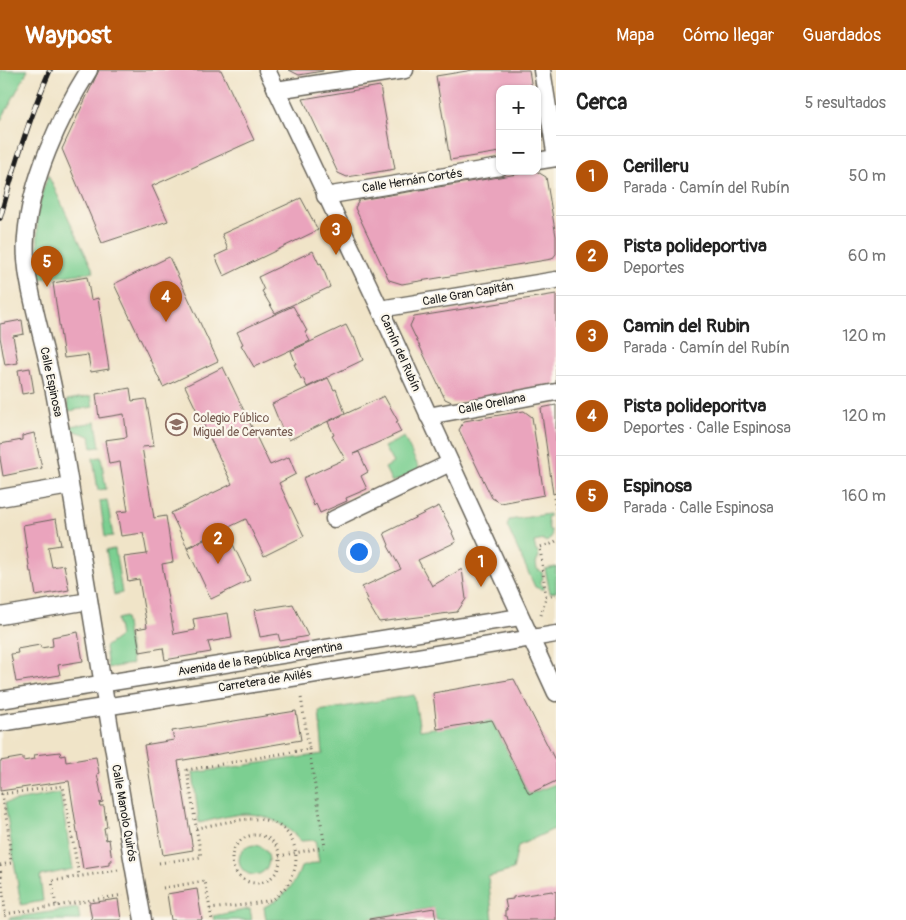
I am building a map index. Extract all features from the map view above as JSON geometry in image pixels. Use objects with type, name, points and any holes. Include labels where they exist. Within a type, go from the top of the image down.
[{"type":"street","name":"Calle Espinosa","points":[[89,70],[76,91],[42,166],[30,208],[26,238],[27,272],[57,406],[105,706]]},
{"type":"street","name":"Camín del Rubín","points":[[267,70],[380,309],[556,694]]},
{"type":"street","points":[[276,90],[405,70]]},
{"type":"street","points":[[541,160],[556,158],[542,70]]},
{"type":"street","name":"Calle Hernán Cortés","points":[[325,196],[496,168]]},
{"type":"street","name":"Calle Gran Capitán","points":[[380,309],[556,280]]},
{"type":"street","name":"Calle Orellana","points":[[428,416],[556,392]]},
{"type":"street","points":[[334,519],[450,464]]},
{"type":"street","points":[[0,498],[70,486]]},
{"type":"street","points":[[0,616],[89,601]]},
{"type":"street","name":"Avenida de la República Argentina","points":[[0,700],[520,617]]},
{"type":"street","points":[[530,638],[556,634]]},
{"type":"street","name":"Carretera de Avilés","points":[[0,723],[298,677],[530,638]]},
{"type":"street","name":"Calle Manolo Quirós","points":[[105,706],[143,920]]},
{"type":"path","points":[[554,498],[556,510]]},
{"type":"path","points":[[541,615],[546,596],[540,547],[556,541]]},
{"type":"path","points":[[546,596],[556,595]]},
{"type":"path","points":[[279,856],[325,847],[301,696]]},
{"type":"path","points":[[160,863],[201,856],[187,770],[309,749]]},
{"type":"path","points":[[6,920],[0,865],[11,863],[8,828],[2,794],[64,786],[79,876]]},
{"type":"path","points":[[196,828],[250,819],[266,820],[280,826],[291,839],[297,853],[296,868],[289,883],[275,898],[210,909]]},
{"type":"path","points":[[253,836],[260,836],[273,843],[279,856],[279,864],[272,877],[266,881],[250,883],[243,880],[233,869],[232,854],[240,841],[253,836]]},
{"type":"path","points":[[56,906],[52,881],[120,870]]},
{"type":"path","points":[[163,888],[205,881],[212,920]]},
{"type":"path","points":[[5,914],[124,895]]},
{"type":"green space","points":[[0,70],[28,70],[0,122]]},
{"type":"green space","points":[[48,175],[94,272],[39,279],[37,216]]},
{"type":"green space","points":[[91,396],[93,407],[69,411],[67,400]]},
{"type":"green space","points":[[96,422],[100,447],[92,448],[90,436],[72,430],[71,426]]},
{"type":"green space","points":[[404,437],[420,470],[392,482],[385,468],[393,463],[384,447]]},
{"type":"green space","points":[[101,457],[106,489],[98,490],[93,458]]},
{"type":"green space","points":[[107,500],[113,536],[105,537],[100,501]]},
{"type":"green space","points":[[549,514],[549,517],[547,517],[552,536],[547,542],[544,540],[534,542],[539,557],[536,563],[537,569],[542,572],[541,586],[544,586],[544,589],[540,589],[535,587],[507,526],[509,520]]},
{"type":"green space","points":[[115,549],[122,593],[114,595],[106,550]]},
{"type":"green space","points":[[556,567],[556,592],[550,593],[545,569]]},
{"type":"green space","points":[[125,617],[132,664],[108,668],[105,647],[120,636],[117,619]]},
{"type":"green space","points":[[414,695],[420,730],[492,720],[529,794],[556,784],[556,828],[518,846],[513,870],[488,877],[493,920],[436,920],[433,908],[363,920],[266,920],[264,907],[277,900],[287,891],[301,867],[319,862],[315,840],[301,841],[290,830],[262,816],[235,815],[199,823],[193,773],[323,754],[319,711]]},
{"type":"green space","points":[[60,793],[73,869],[40,876],[43,901],[21,905],[5,803]]},
{"type":"green space","points":[[254,845],[265,849],[269,860],[265,871],[254,875],[243,871],[239,860],[243,849]]},
{"type":"green space","points":[[78,908],[80,920],[9,920],[9,918]]},
{"type":"green space","points":[[250,909],[252,920],[214,920],[213,916]]},
{"type":"building","points":[[99,70],[221,70],[254,140],[152,186],[168,221],[102,243],[62,149]]},
{"type":"building","points":[[289,70],[323,70],[323,71],[299,75]]},
{"type":"building","points":[[473,70],[529,70],[531,85],[496,85],[496,153],[450,160],[436,76]]},
{"type":"building","points":[[380,86],[395,169],[347,177],[338,173],[303,99]]},
{"type":"building","points":[[541,174],[546,177],[556,236],[556,254],[552,259],[402,284],[389,280],[355,208],[359,200],[512,175]]},
{"type":"building","points":[[301,198],[318,230],[224,276],[215,256],[228,250],[222,234]]},
{"type":"building","points":[[313,251],[319,264],[321,263],[330,287],[275,313],[262,291],[264,290],[258,277]]},
{"type":"building","points":[[169,257],[218,361],[163,387],[114,284]]},
{"type":"building","points":[[87,277],[91,300],[98,298],[109,369],[91,372],[88,355],[64,358],[53,283]]},
{"type":"building","points":[[556,294],[556,384],[454,403],[445,399],[410,326],[414,317]]},
{"type":"building","points":[[293,306],[307,331],[305,332],[310,341],[254,367],[241,345],[243,344],[237,332]]},
{"type":"building","points":[[22,320],[24,334],[13,336],[18,363],[5,365],[0,337],[0,324]]},
{"type":"building","points":[[346,325],[352,337],[354,337],[363,360],[307,387],[294,364],[296,364],[291,351]]},
{"type":"building","points":[[223,367],[270,465],[289,457],[296,474],[279,483],[304,536],[264,556],[246,519],[187,547],[171,513],[232,484],[185,386]]},
{"type":"building","points":[[30,368],[34,392],[22,394],[18,370]]},
{"type":"building","points":[[328,378],[334,390],[336,389],[345,413],[289,440],[285,431],[283,431],[272,404]]},
{"type":"building","points":[[130,388],[132,401],[146,399],[150,421],[154,446],[142,447],[154,518],[166,516],[173,562],[162,564],[174,634],[195,630],[193,619],[228,613],[232,638],[208,642],[211,652],[165,660],[163,648],[140,652],[136,629],[147,627],[139,579],[128,581],[124,557],[147,554],[143,533],[121,536],[117,512],[128,511],[120,462],[109,464],[105,440],[127,437],[124,414],[99,418],[96,394]]},
{"type":"building","points":[[384,396],[398,421],[396,422],[401,432],[353,454],[359,452],[368,472],[361,476],[367,489],[346,498],[347,501],[320,513],[316,504],[314,506],[303,478],[345,459],[332,436],[334,435],[328,422]]},
{"type":"building","points":[[556,405],[556,493],[553,494],[541,408]]},
{"type":"building","points":[[524,411],[532,417],[544,495],[501,503],[492,498],[459,430],[464,421]]},
{"type":"building","points":[[34,433],[42,468],[3,476],[0,444],[22,440],[22,436]]},
{"type":"building","points":[[439,506],[453,532],[456,542],[418,560],[432,586],[462,569],[466,599],[457,612],[379,622],[366,600],[368,599],[362,587],[401,569],[388,546],[384,533]]},
{"type":"building","points":[[56,519],[61,545],[48,547],[52,567],[64,565],[69,590],[36,596],[32,572],[30,572],[23,525]]},
{"type":"building","points":[[226,530],[250,580],[211,599],[187,548]]},
{"type":"building","points":[[293,604],[308,636],[280,641],[278,634],[260,637],[254,610]]},
{"type":"building","points":[[78,632],[83,661],[58,665],[60,675],[16,682],[11,654],[18,653],[17,649],[40,645],[41,648],[53,646],[52,637]]},
{"type":"building","points":[[514,679],[556,762],[556,781],[529,794],[492,720],[437,729],[433,693]]},
{"type":"building","points":[[296,711],[301,740],[178,761],[193,850],[163,855],[144,745],[174,740],[172,731]]},
{"type":"building","points":[[60,752],[61,756],[65,755],[66,762],[96,757],[99,773],[97,774],[103,802],[99,803],[100,806],[104,806],[107,827],[104,828],[106,840],[109,839],[112,861],[109,861],[109,865],[83,869],[69,781],[0,791],[0,761],[23,757],[23,761],[35,759],[34,755]]},
{"type":"building","points":[[197,889],[202,920],[171,920],[167,894]]},
{"type":"building","points":[[556,891],[556,920],[508,920],[507,916],[505,916],[505,910],[507,910],[505,900]]},
{"type":"building","points":[[118,899],[121,920],[92,920],[89,903]]},
{"type":"building","points":[[434,908],[436,920],[369,920],[369,919]]},
{"type":"railway","points":[[0,218],[22,143],[50,70]]},
{"type":"place","name":"Camin del Rubin","points":[[336,255]]},
{"type":"place","name":"Espinosa","points":[[47,287]]},
{"type":"place","name":"Pista polideporitva","points":[[166,322]]},
{"type":"place","name":"Colegio Público Miguel de Cervantes","points":[[177,425]]},
{"type":"place","name":"Pista polideportiva","points":[[218,564]]},
{"type":"place","name":"Cerilleru","points":[[481,587]]}]
